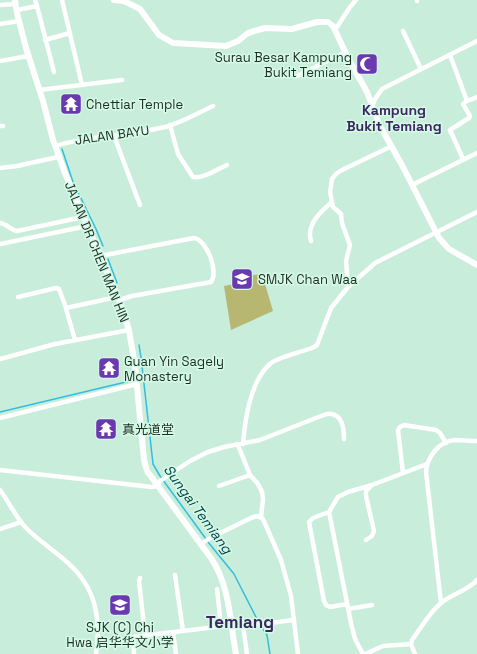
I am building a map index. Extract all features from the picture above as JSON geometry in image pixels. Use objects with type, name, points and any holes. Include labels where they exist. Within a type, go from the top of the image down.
[{"type":"street","points":[[35,0],[54,72]]},
{"type":"street","points":[[62,0],[82,85]]},
{"type":"street","points":[[114,0],[125,1],[140,9],[159,35],[173,43],[226,46],[238,41],[248,33],[265,28],[292,29],[317,22],[328,22],[333,26],[368,96],[379,124],[392,146],[436,233],[449,249],[477,266]]},
{"type":"street","points":[[335,30],[356,0]]},
{"type":"street","points":[[0,5],[36,6]]},
{"type":"street","name":"JALAN DR CHEN MAN HIN","points":[[16,5],[28,56],[58,157],[118,299],[129,330],[135,366],[144,460],[148,471],[203,543],[220,572],[224,583],[236,654]]},
{"type":"street","points":[[0,24],[19,21]]},
{"type":"street","points":[[403,32],[421,69]]},
{"type":"street","points":[[45,40],[70,33]]},
{"type":"street","points":[[368,96],[379,92],[385,87],[477,41]]},
{"type":"street","points":[[297,76],[346,52]]},
{"type":"street","points":[[450,54],[467,101]]},
{"type":"street","points":[[0,61],[28,56]]},
{"type":"street","points":[[39,90],[122,80]]},
{"type":"street","points":[[372,107],[379,92]]},
{"type":"street","points":[[463,159],[450,130],[470,117],[464,104],[467,101],[477,97]]},
{"type":"street","name":"JALAN BAYU","points":[[55,146],[71,141],[114,136],[170,126],[213,106]]},
{"type":"street","points":[[349,128],[379,124]]},
{"type":"street","points":[[170,126],[178,154],[193,177],[203,176],[227,165]]},
{"type":"street","points":[[114,136],[140,205]]},
{"type":"street","points":[[348,287],[346,261],[350,245],[342,223],[341,214],[333,206],[331,185],[335,175],[352,165],[392,146]]},
{"type":"street","points":[[412,185],[463,159],[477,154]]},
{"type":"street","points":[[0,168],[17,166],[58,157]]},
{"type":"street","points":[[311,241],[309,235],[310,228],[318,216],[332,202]]},
{"type":"street","points":[[243,444],[248,408],[259,379],[265,369],[272,362],[317,345],[331,308],[348,287],[375,263],[477,212]]},
{"type":"street","points":[[0,223],[17,231],[83,216]]},
{"type":"street","points":[[0,244],[87,226]]},
{"type":"street","points":[[66,308],[211,282],[213,277],[212,259],[204,243],[194,238],[100,256]]},
{"type":"street","points":[[18,297],[58,288],[62,292],[75,340]]},
{"type":"street","points":[[0,359],[75,340],[129,330]]},
{"type":"street","points":[[0,418],[137,384]]},
{"type":"street","points":[[0,470],[152,487],[159,484],[166,477],[190,461],[208,452],[268,438],[331,413],[341,421],[344,429],[344,439]]},
{"type":"street","points":[[403,473],[398,430],[400,427],[404,425],[436,430],[440,433],[446,443]]},
{"type":"street","points":[[441,603],[426,464],[434,452],[446,443],[454,440],[477,441]]},
{"type":"street","points":[[238,445],[250,475],[258,484],[262,492],[263,499],[261,517],[281,560],[291,596],[298,654]]},
{"type":"street","points":[[347,604],[330,607],[326,605],[324,601],[309,522],[312,518],[329,512],[338,497],[348,492],[372,485],[426,464]]},
{"type":"street","points":[[219,486],[250,475]]},
{"type":"street","points":[[366,540],[372,536],[374,531],[366,496],[366,492],[372,485]]},
{"type":"street","points":[[0,490],[21,522],[74,569],[84,580],[90,593],[96,614],[98,629],[96,654]]},
{"type":"street","points":[[329,512],[355,639],[364,654],[383,646],[411,644]]},
{"type":"street","points":[[203,543],[210,538],[251,518],[257,516],[261,517]]},
{"type":"street","points":[[0,529],[21,522]]},
{"type":"street","points":[[175,575],[183,631]]},
{"type":"street","points":[[140,578],[139,581],[145,635]]},
{"type":"street","points":[[415,654],[411,644],[412,640],[436,608],[441,603],[466,589],[477,580]]},
{"type":"street","points":[[217,589],[221,626]]},
{"type":"street","points":[[348,609],[372,605]]},
{"type":"street","points":[[134,654],[133,637],[221,626],[257,625],[294,620]]},
{"type":"street","points":[[243,626],[247,654]]},
{"type":"street","points":[[173,632],[176,654]]},
{"type":"shaded area","points":[[262,274],[273,311],[231,330],[224,286],[245,282],[244,276]]},
{"type":"waterway","name":"Sungai Temiang","points":[[62,149],[73,182],[103,246]]},
{"type":"waterway","name":"Sungai Temiang","points":[[108,259],[117,283]]},
{"type":"waterway","name":"Sungai Temiang","points":[[139,345],[142,364]]},
{"type":"waterway","name":"Sungai Temiang","points":[[142,366],[153,464],[160,476],[206,539]]},
{"type":"waterway","points":[[0,412],[130,381]]},
{"type":"waterway","name":"Sungai Temiang","points":[[208,542],[234,574],[259,623]]},
{"type":"waterway","name":"Sungai Temiang","points":[[261,626],[267,635],[270,654]]},
{"type":"place","name":"Surau Besar Kampung Bukit Temiang","points":[[367,64]]},
{"type":"place","name":"Chettiar Temple","points":[[71,104]]},
{"type":"place","name":"SMJK Chan Waa","points":[[242,279]]},
{"type":"place","name":"Guan Yin Sagely Monastery","points":[[109,368]]},
{"type":"place","name":"真光道堂","points":[[106,429]]},
{"type":"place","name":"SJK (C) Chi Hwa 启华华文小学","points":[[120,605]]},
{"type":"district","name":"Kampung Bukit Temiang","points":[[394,118]]},
{"type":"district","name":"Temiang","points":[[240,622]]}]
